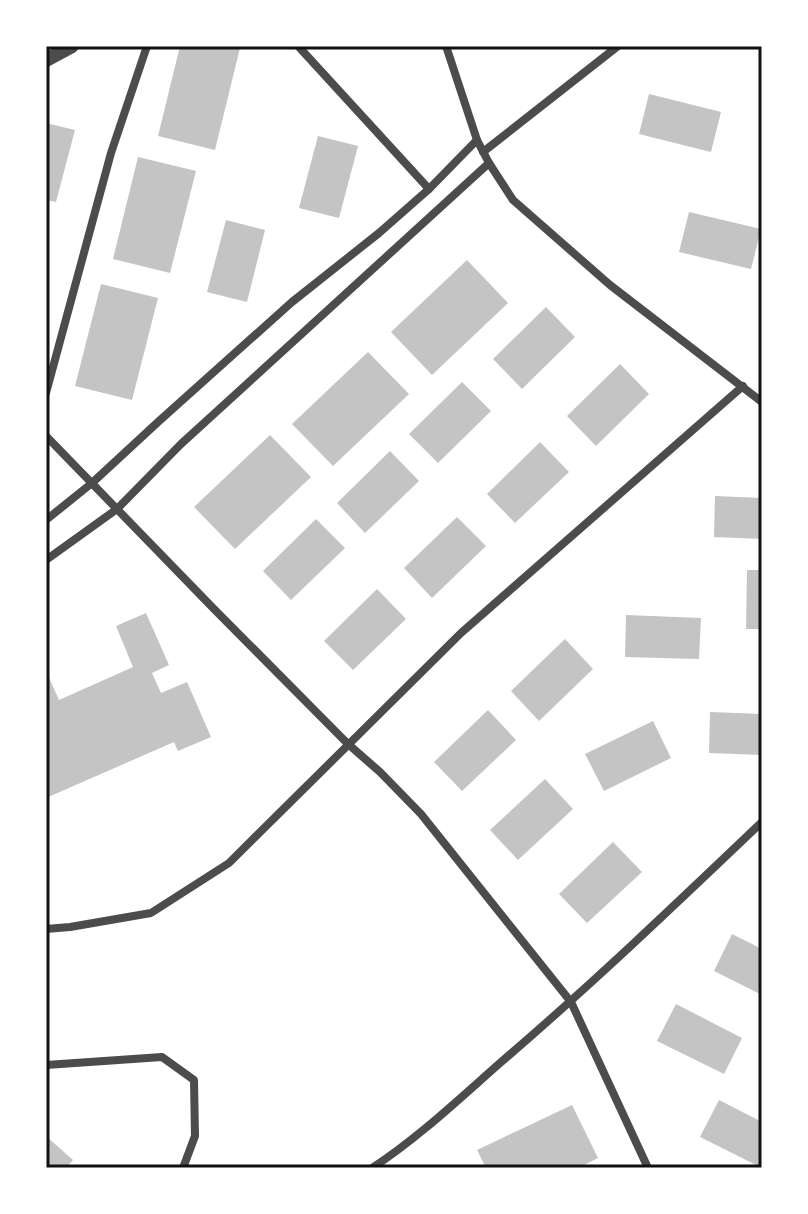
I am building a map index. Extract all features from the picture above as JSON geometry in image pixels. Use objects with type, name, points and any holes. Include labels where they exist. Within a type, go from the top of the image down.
[{"type":"street","points":[[46,60],[72,46]]},
{"type":"street","points":[[46,393],[111,153],[147,46]]},
{"type":"street","points":[[298,46],[429,189]]},
{"type":"street","points":[[446,46],[477,140],[513,200],[610,285],[762,402]]},
{"type":"street","points":[[483,152],[618,46]]},
{"type":"street","points":[[46,520],[92,483],[292,302],[429,189],[477,140]]},
{"type":"street","points":[[46,560],[117,509],[181,444],[489,163]]},
{"type":"street","points":[[46,929],[151,913],[229,863],[461,633],[743,386]]},
{"type":"street","points":[[46,436],[348,744],[421,814],[571,1002],[648,1168]]},
{"type":"street","points":[[372,1168],[458,1100],[571,1002],[762,822]]},
{"type":"street","points":[[46,1065],[162,1057],[194,1080],[195,1136],[183,1168]]},
{"type":"building","points":[[180,46],[240,48],[215,150],[158,136]]},
{"type":"building","points":[[649,94],[721,112],[711,152],[639,134]]},
{"type":"building","points":[[46,123],[75,130],[56,202],[46,200]]},
{"type":"building","points":[[318,136],[358,146],[339,218],[299,208]]},
{"type":"building","points":[[138,157],[196,171],[170,273],[113,259]]},
{"type":"building","points":[[689,212],[761,229],[751,269],[679,252]]},
{"type":"building","points":[[226,220],[265,230],[247,302],[207,292]]},
{"type":"building","points":[[467,260],[508,303],[432,375],[391,332]]},
{"type":"building","points":[[101,284],[158,298],[132,400],[75,386]]},
{"type":"building","points":[[546,307],[575,337],[522,389],[493,359]]},
{"type":"building","points":[[368,352],[409,394],[333,466],[292,424]]},
{"type":"building","points":[[620,364],[649,394],[596,446],[567,416]]},
{"type":"building","points":[[462,382],[491,411],[438,463],[409,434]]},
{"type":"building","points":[[270,435],[311,477],[235,549],[194,507]]},
{"type":"building","points":[[540,442],[569,472],[515,523],[487,494]]},
{"type":"building","points":[[390,451],[419,481],[365,533],[337,503]]},
{"type":"building","points":[[715,496],[762,498],[762,539],[714,537]]},
{"type":"building","points":[[457,517],[486,546],[432,598],[404,568]]},
{"type":"building","points":[[316,519],[345,548],[291,600],[263,571]]},
{"type":"building","points":[[747,570],[762,570],[762,629],[746,629]]},
{"type":"building","points":[[377,589],[406,619],[353,670],[324,641]]},
{"type":"building","points":[[146,613],[169,665],[152,673],[161,693],[187,682],[211,737],[178,751],[174,742],[46,798],[46,671],[59,700],[133,667],[116,626]]},
{"type":"building","points":[[626,615],[701,618],[699,659],[625,657]]},
{"type":"building","points":[[565,639],[593,669],[539,721],[511,691]]},
{"type":"building","points":[[488,710],[516,740],[462,791],[434,762]]},
{"type":"building","points":[[710,712],[762,714],[762,755],[709,753]]},
{"type":"building","points":[[653,721],[671,758],[604,791],[585,754]]},
{"type":"building","points":[[545,779],[573,809],[518,860],[490,830]]},
{"type":"building","points":[[613,842],[642,872],[587,923],[559,894]]},
{"type":"building","points":[[732,934],[762,949],[762,995],[714,971]]},
{"type":"building","points":[[676,1004],[742,1038],[724,1074],[657,1041]]},
{"type":"building","points":[[719,1100],[762,1122],[762,1168],[700,1137]]},
{"type":"building","points":[[572,1105],[598,1158],[578,1168],[486,1168],[477,1150]]},
{"type":"building","points":[[46,1136],[73,1160],[66,1168],[46,1168]]}]
